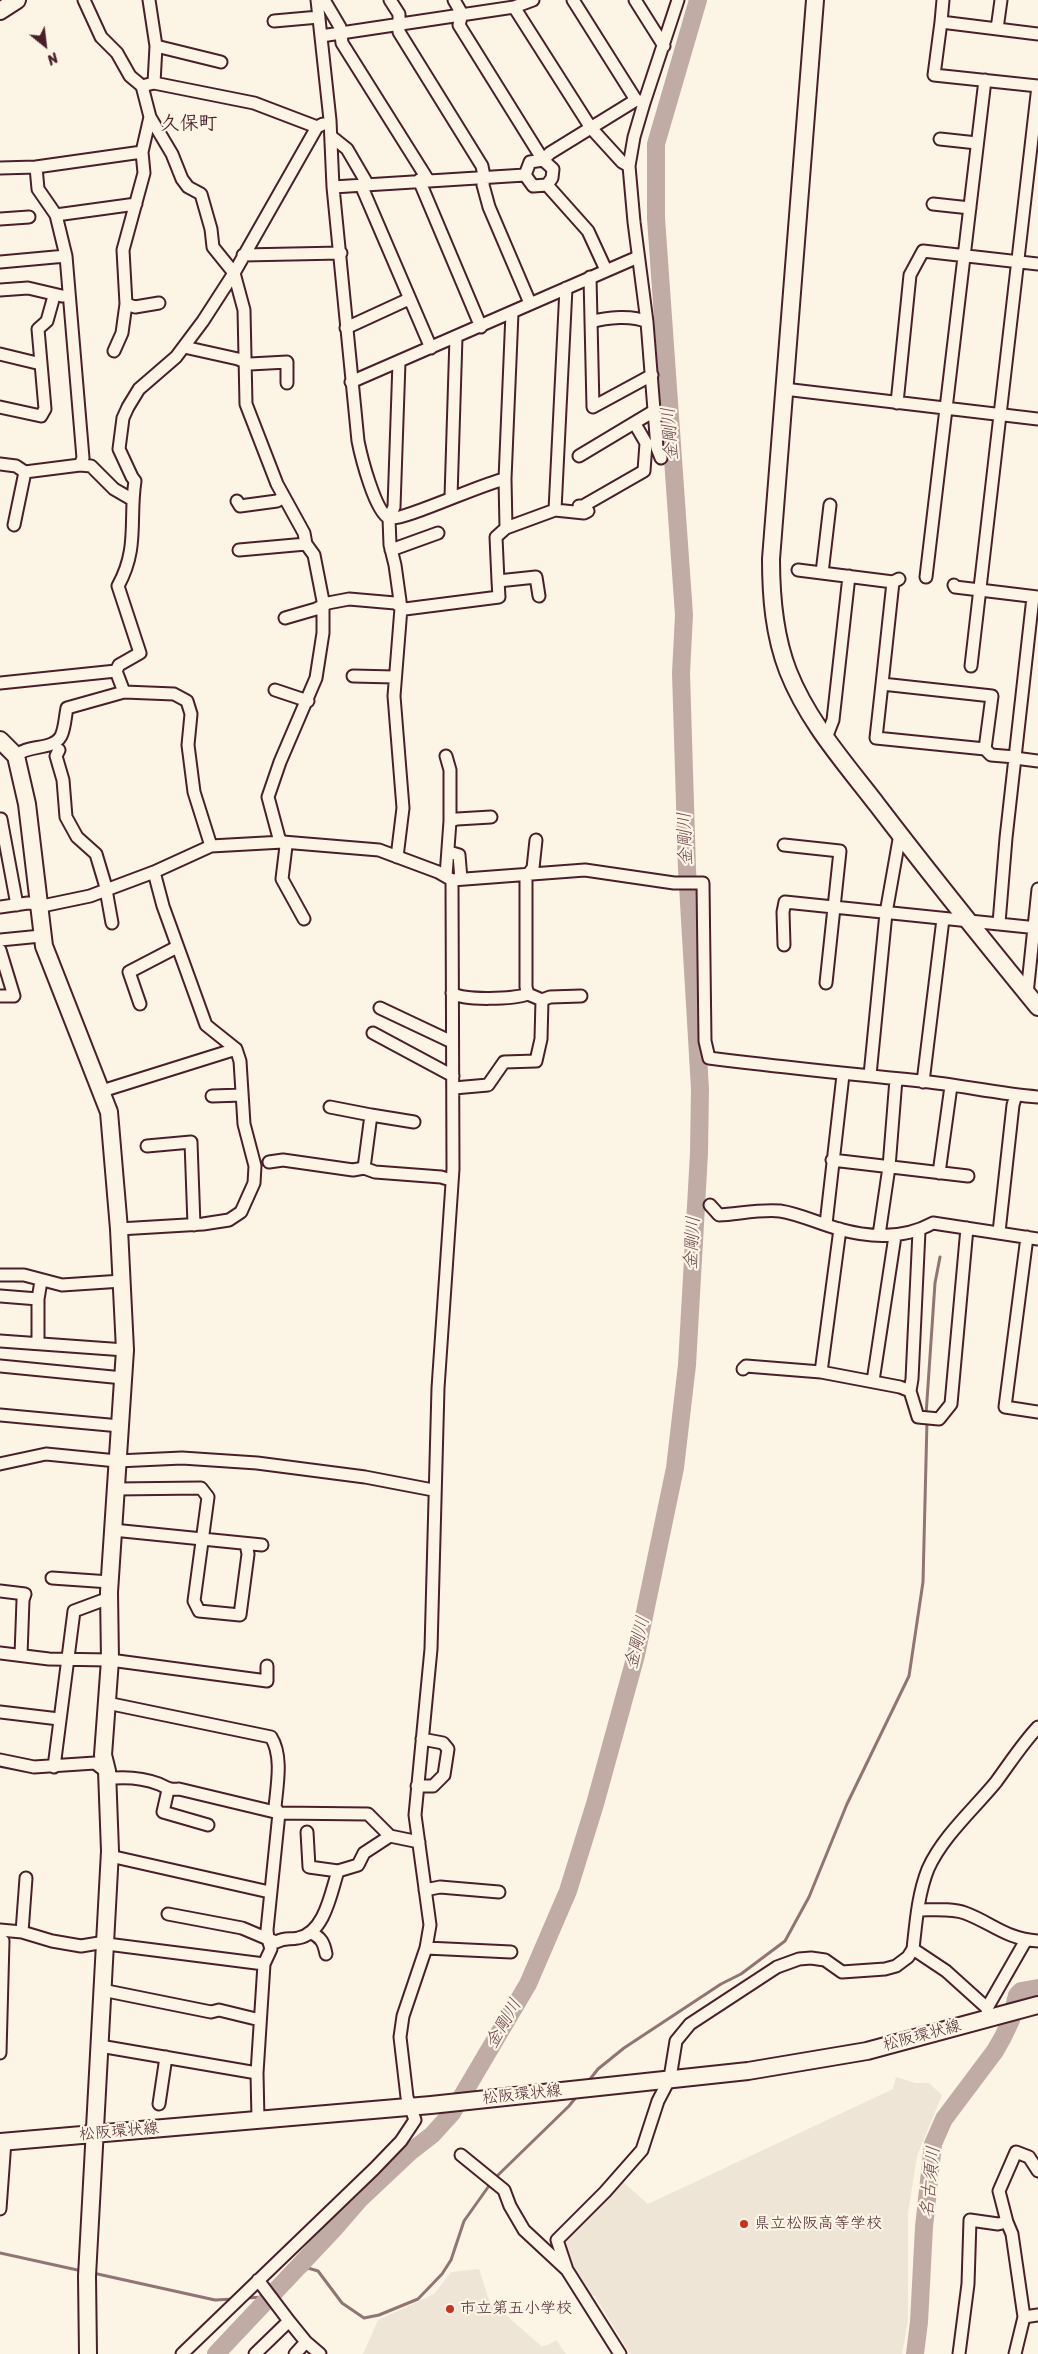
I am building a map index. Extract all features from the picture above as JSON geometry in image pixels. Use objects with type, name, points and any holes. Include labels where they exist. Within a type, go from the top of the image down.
[{"type":"street","points":[[0,11],[17,0]]},
{"type":"street","points":[[84,0],[102,37],[117,53],[130,76],[142,86],[150,116],[172,154],[182,179],[188,187],[201,194],[211,229],[213,247],[234,273],[244,310],[246,404],[277,484],[304,534],[306,544],[314,555],[323,605],[323,633],[316,678],[268,797],[279,838],[286,846],[282,879],[304,919]]},
{"type":"street","points":[[149,0],[156,46],[154,83]]},
{"type":"street","points":[[316,0],[332,137],[333,187],[358,441],[363,463],[381,511],[389,518],[402,518],[451,497],[505,479]]},
{"type":"street","points":[[324,0],[340,27],[342,43],[424,180],[481,327]]},
{"type":"street","points":[[390,0],[399,14],[399,32],[482,166],[483,185],[489,207],[530,303]]},
{"type":"street","points":[[454,0],[462,14],[459,25],[543,160],[553,169],[552,178],[547,185],[538,188],[533,186],[526,180],[525,175],[530,162],[543,160],[550,153],[591,128],[640,102]]},
{"type":"street","points":[[573,0],[640,102]]},
{"type":"street","points":[[634,0],[664,46]]},
{"type":"street","points":[[661,458],[657,448],[647,322],[629,166],[640,102],[664,46],[678,0]]},
{"type":"street","points":[[815,0],[771,559],[773,610],[778,638],[790,676],[800,697],[826,738],[970,922],[1031,986]]},
{"type":"street","points":[[943,0],[934,75],[1038,86],[971,666]]},
{"type":"street","points":[[997,29],[1001,0]]},
{"type":"street","points":[[321,36],[462,14],[523,2],[591,128],[622,162],[629,166]]},
{"type":"street","points":[[274,21],[319,17]]},
{"type":"street","points":[[941,22],[1038,34]]},
{"type":"street","points":[[156,46],[221,62]]},
{"type":"street","points":[[926,577],[985,80]]},
{"type":"street","points":[[142,86],[154,83],[254,103],[317,126]]},
{"type":"street","points":[[114,351],[122,333],[126,304],[123,250],[144,173],[142,152],[150,116]]},
{"type":"street","points":[[124,692],[116,672],[119,665],[140,653],[118,586],[127,571],[134,527],[133,500],[135,480],[119,449],[123,418],[138,389],[176,357],[184,347],[234,273],[317,126],[330,120]]},
{"type":"street","points":[[332,137],[347,149],[365,185],[431,348]]},
{"type":"street","points":[[940,139],[977,143]]},
{"type":"street","points":[[0,168],[36,167],[142,152]]},
{"type":"street","points":[[36,167],[38,189],[56,216],[66,256],[82,458],[80,465]]},
{"type":"street","points":[[333,187],[484,176],[525,175]]},
{"type":"street","points":[[547,185],[588,231],[606,270]]},
{"type":"street","points":[[56,216],[136,204]]},
{"type":"street","points":[[933,204],[970,208]]},
{"type":"street","points":[[0,219],[29,217]]},
{"type":"street","points":[[897,403],[910,275],[922,251],[1038,264]]},
{"type":"street","points":[[243,255],[341,253]]},
{"type":"street","points":[[0,262],[66,256]]},
{"type":"street","points":[[351,382],[638,257]]},
{"type":"street","points":[[590,277],[593,407],[652,374]]},
{"type":"street","points":[[0,290],[28,288],[54,296],[68,297]]},
{"type":"street","points":[[555,510],[566,288]]},
{"type":"street","points":[[0,407],[42,416],[44,409],[38,329],[47,321],[54,296]]},
{"type":"street","points":[[346,328],[410,299]]},
{"type":"street","points":[[126,304],[135,307],[159,303]]},
{"type":"street","points":[[506,528],[505,479],[512,313]]},
{"type":"street","points":[[591,322],[599,319],[640,318],[647,322]]},
{"type":"street","points":[[451,497],[456,337]]},
{"type":"street","points":[[184,347],[250,364],[286,362],[287,383]]},
{"type":"street","points":[[0,354],[41,364]]},
{"type":"street","points":[[397,857],[403,808],[394,677],[401,608],[397,574],[391,550],[389,518],[394,507],[399,362]]},
{"type":"street","points":[[784,389],[1038,419]]},
{"type":"street","points":[[579,456],[654,411]]},
{"type":"street","points":[[579,506],[583,506],[644,471],[646,443],[635,424]]},
{"type":"street","points":[[0,464],[16,466],[25,472],[80,465],[91,466],[114,490],[133,500]]},
{"type":"street","points":[[14,525],[25,472]]},
{"type":"street","points":[[285,618],[316,609],[323,605],[349,599],[395,603],[401,608],[499,597],[496,537],[506,528],[555,510],[584,513],[620,494]]},
{"type":"street","points":[[237,501],[240,506],[277,501],[284,498]]},
{"type":"street","points":[[822,573],[830,504]]},
{"type":"street","points":[[391,550],[438,533]]},
{"type":"street","points":[[239,550],[306,544]]},
{"type":"street","points":[[798,570],[896,581],[876,738],[985,749],[991,755],[1038,761]]},
{"type":"street","points":[[498,580],[548,575]]},
{"type":"street","points":[[826,738],[833,720],[848,576]]},
{"type":"street","points":[[536,577],[539,596]]},
{"type":"street","points":[[954,585],[955,587],[1036,597],[1015,758],[999,923]]},
{"type":"street","points":[[0,683],[41,675],[116,672]]},
{"type":"street","points":[[353,676],[394,677]]},
{"type":"street","points":[[882,684],[992,696],[985,749]]},
{"type":"street","points":[[275,690],[308,701]]},
{"type":"street","points":[[112,923],[104,890],[105,884],[96,854],[77,837],[66,817],[63,780],[56,756],[61,747],[61,736],[67,708],[124,692],[174,694],[187,701],[191,714],[188,745],[194,792],[211,846]]},
{"type":"street","points":[[0,740],[16,756],[26,804],[41,936],[109,1112],[122,1281],[125,1350],[124,1378],[115,1489],[110,1590],[110,1660],[103,1755],[107,1771],[110,1856],[87,2276],[88,2354]]},
{"type":"street","points":[[16,756],[21,751],[61,747]]},
{"type":"street","points":[[182,2354],[374,2169],[401,2141],[415,2120],[407,2097],[400,2037],[410,1990],[426,1948],[430,1925],[415,1815],[431,1649],[434,1490],[450,1180],[453,1169],[453,879],[449,852],[450,770],[446,756]]},
{"type":"street","points":[[0,816],[17,905]]},
{"type":"street","points":[[450,821],[491,817]]},
{"type":"street","points":[[870,1075],[886,913],[900,834]]},
{"type":"street","points":[[528,994],[526,877],[533,868],[536,840]]},
{"type":"street","points":[[0,908],[90,896],[154,872],[161,867],[206,850],[211,846],[283,842],[379,850],[453,879],[585,870],[674,883],[703,883],[705,1041],[709,1058],[843,1075],[870,1075],[1038,1097]]},
{"type":"street","points":[[784,845],[840,851],[826,983]]},
{"type":"street","points":[[119,1229],[194,1225],[229,1220],[241,1212],[254,1183],[254,1166],[244,1124],[240,1061],[236,1049],[206,1025],[177,947],[154,872]]},
{"type":"street","points":[[1038,889],[1031,986],[1038,1007]]},
{"type":"street","points":[[784,945],[783,912],[786,902],[1036,928]]},
{"type":"street","points":[[923,1082],[943,919]]},
{"type":"street","points":[[0,940],[41,936]]},
{"type":"street","points":[[140,1004],[129,972],[177,947]]},
{"type":"street","points":[[0,950],[14,996],[0,996]]},
{"type":"street","points":[[452,993],[456,996],[490,998],[528,994],[542,1000],[550,997],[581,996]]},
{"type":"street","points":[[454,1088],[488,1085],[504,1062],[536,1061],[541,1039],[542,1000]]},
{"type":"street","points":[[380,1008],[452,1042]]},
{"type":"street","points":[[372,1033],[453,1076]]},
{"type":"street","points":[[102,1091],[236,1049]]},
{"type":"street","points":[[826,1224],[843,1075]]},
{"type":"street","points":[[879,1235],[889,1167],[896,1079]]},
{"type":"street","points":[[939,1173],[952,1086]]},
{"type":"street","points":[[212,1096],[242,1095]]},
{"type":"street","points":[[999,1232],[1012,1105],[1016,1095]]},
{"type":"street","points":[[330,1107],[414,1122]]},
{"type":"street","points":[[364,1168],[371,1115]]},
{"type":"street","points":[[147,1146],[191,1142],[194,1225]]},
{"type":"street","points":[[269,1162],[283,1160],[353,1170],[364,1168],[374,1172],[441,1177],[450,1180]]},
{"type":"street","points":[[832,1160],[968,1176]]},
{"type":"street","points":[[710,1205],[719,1215],[780,1211],[840,1229],[879,1235],[895,1236],[919,1230],[933,1223],[1033,1238],[1005,1407],[1038,1412]]},
{"type":"street","points":[[919,1230],[910,1391],[918,1418],[939,1419],[951,1404],[967,1228]]},
{"type":"street","points":[[821,1372],[840,1229]]},
{"type":"street","points":[[873,1381],[895,1236]]},
{"type":"street","points":[[0,1275],[8,1273],[24,1275],[62,1285],[122,1281]]},
{"type":"street","points":[[38,1343],[38,1299],[41,1281]]},
{"type":"street","points":[[0,1296],[38,1299]]},
{"type":"street","points":[[0,1341],[125,1350]]},
{"type":"street","points":[[0,1366],[124,1378]]},
{"type":"street","points":[[743,1369],[746,1366],[821,1372],[873,1381],[910,1391]]},
{"type":"street","points":[[0,1415],[120,1426]]},
{"type":"street","points":[[0,1464],[46,1454],[117,1461],[182,1458],[258,1463],[365,1477],[434,1490]]},
{"type":"street","points":[[115,1489],[201,1488],[208,1497],[194,1601],[199,1611],[240,1615],[248,1554],[246,1544]]},
{"type":"street","points":[[113,1530],[262,1545]]},
{"type":"street","points":[[52,1578],[110,1590]]},
{"type":"street","points":[[54,1767],[74,1612],[110,1590]]},
{"type":"street","points":[[0,1591],[25,1594],[23,1600],[20,1655]]},
{"type":"street","points":[[0,1653],[69,1659],[110,1660],[267,1681],[267,1666]]},
{"type":"street","points":[[107,1703],[271,1736],[275,1743],[278,1774],[274,1807],[279,1813],[268,1939],[271,1949],[264,1964],[260,2020],[257,2073],[258,2120]]},
{"type":"street","points":[[0,1712],[60,1718]]},
{"type":"street","points":[[620,2354],[567,2270],[557,2240],[605,2192],[642,2150],[658,2101],[670,2078],[676,2041],[690,2024],[777,1967],[799,1959],[825,1960],[842,1972],[885,1969],[896,1966],[908,1957],[914,1948],[918,1910],[928,1869],[947,1839],[996,1781],[1023,1743],[1038,1727]]},
{"type":"street","points":[[417,1786],[433,1786],[444,1775],[448,1749],[443,1743],[422,1739]]},
{"type":"street","points":[[0,1760],[34,1767],[95,1763],[114,1778],[124,1777],[150,1782],[159,1784],[168,1790],[179,1789],[279,1813],[368,1814],[390,1836],[419,1842]]},
{"type":"street","points":[[168,1790],[163,1812],[208,1825]]},
{"type":"street","points":[[307,1832],[309,1867],[338,1871],[358,1865],[364,1853],[390,1836]]},
{"type":"street","points":[[110,1856],[265,1891]]},
{"type":"street","points":[[168,1914],[242,1928],[276,1942],[286,1937],[298,1938],[311,1932],[324,1914],[338,1871]]},
{"type":"street","points":[[22,1932],[26,1878]]},
{"type":"street","points":[[425,1890],[440,1887],[500,1892]]},
{"type":"street","points":[[914,1948],[946,1971],[991,2014],[1032,1940],[1000,1932],[964,1912],[918,1910]]},
{"type":"street","points":[[0,1930],[22,1932],[52,1941],[81,1946],[99,1943],[264,1964]]},
{"type":"street","points":[[311,1932],[322,1940],[326,1954]]},
{"type":"street","points":[[0,1940],[3,1941],[0,2053]]},
{"type":"street","points":[[426,1948],[511,1952]]},
{"type":"street","points":[[102,1990],[211,2012],[219,2010],[260,2020]]},
{"type":"street","name":"松阪環状線","points":[[3,2141],[411,2105],[430,2105],[748,2071],[867,2050],[991,2014],[1035,2006]]},
{"type":"street","points":[[100,2046],[257,2073]]},
{"type":"street","points":[[159,2104],[166,2057]]},
{"type":"street","points":[[0,2209],[3,2141]]},
{"type":"street","points":[[1015,2354],[1024,2317],[1012,2234],[999,2191],[1016,2152],[1028,2157],[1038,2171]]},
{"type":"street","points":[[461,2155],[504,2190],[510,2206],[524,2230],[567,2270]]},
{"type":"street","points":[[959,2354],[968,2284],[970,2220],[998,2224],[1007,2222]]},
{"type":"street","points":[[258,2280],[306,2342],[320,2354]]},
{"type":"street","points":[[1024,2317],[1038,2315]]},
{"type":"street","points":[[255,2354],[289,2321]]},
{"type":"street","points":[[295,2354],[306,2342]]},
{"type":"shaded area","name":"県立松阪高等学校","points":[[896,2077],[915,2083],[929,2083],[942,2095],[917,2156],[908,2213],[908,2320],[902,2354],[630,2354],[595,2296],[589,2295],[573,2267],[566,2245],[568,2234],[623,2182],[648,2204],[893,2089]]},
{"type":"shaded area","name":"市立第五小学校","points":[[479,2269],[489,2300],[541,2346],[548,2345],[556,2340],[566,2354],[363,2354],[378,2320],[434,2294],[451,2272]]},
{"type":"waterway","name":"金剛川","points":[[216,2354],[359,2200],[410,2152],[432,2135],[452,2113],[528,1984],[568,1891],[595,1804],[636,1655],[675,1468],[687,1365],[699,1153],[700,1089],[687,869],[681,673],[684,615],[656,218],[656,144],[698,0]]},
{"type":"waterway","points":[[926,1415],[935,1283],[940,1257]]},
{"type":"waterway","points":[[587,2083],[598,2069],[624,2048],[721,1984],[741,1974],[785,1941],[809,1897],[847,1804],[909,1676],[923,1582],[927,1421]]},
{"type":"waterway","name":"名古須川","points":[[915,2354],[919,2322],[924,2227],[933,2144],[944,2119],[995,2051],[1003,2037],[1011,2020],[1017,1995],[1021,1991],[1038,1988]]},
{"type":"waterway","points":[[495,2178],[577,2096]]},
{"type":"waterway","points":[[273,2296],[308,2268],[318,2271],[342,2303],[364,2318],[379,2315],[418,2299],[442,2274],[451,2260],[464,2221],[491,2183]]},
{"type":"waterway","points":[[0,2253],[82,2271]]},
{"type":"waterway","points":[[93,2273],[215,2300],[234,2299]]},
{"type":"waterway","points":[[245,2298],[267,2297]]},
{"type":"place","name":"県立松阪高等学校","points":[[744,2224]]},
{"type":"place","name":"市立第五小学校","points":[[450,2309]]},
{"type":"district","name":"久保町","points":[[189,124]]}]
